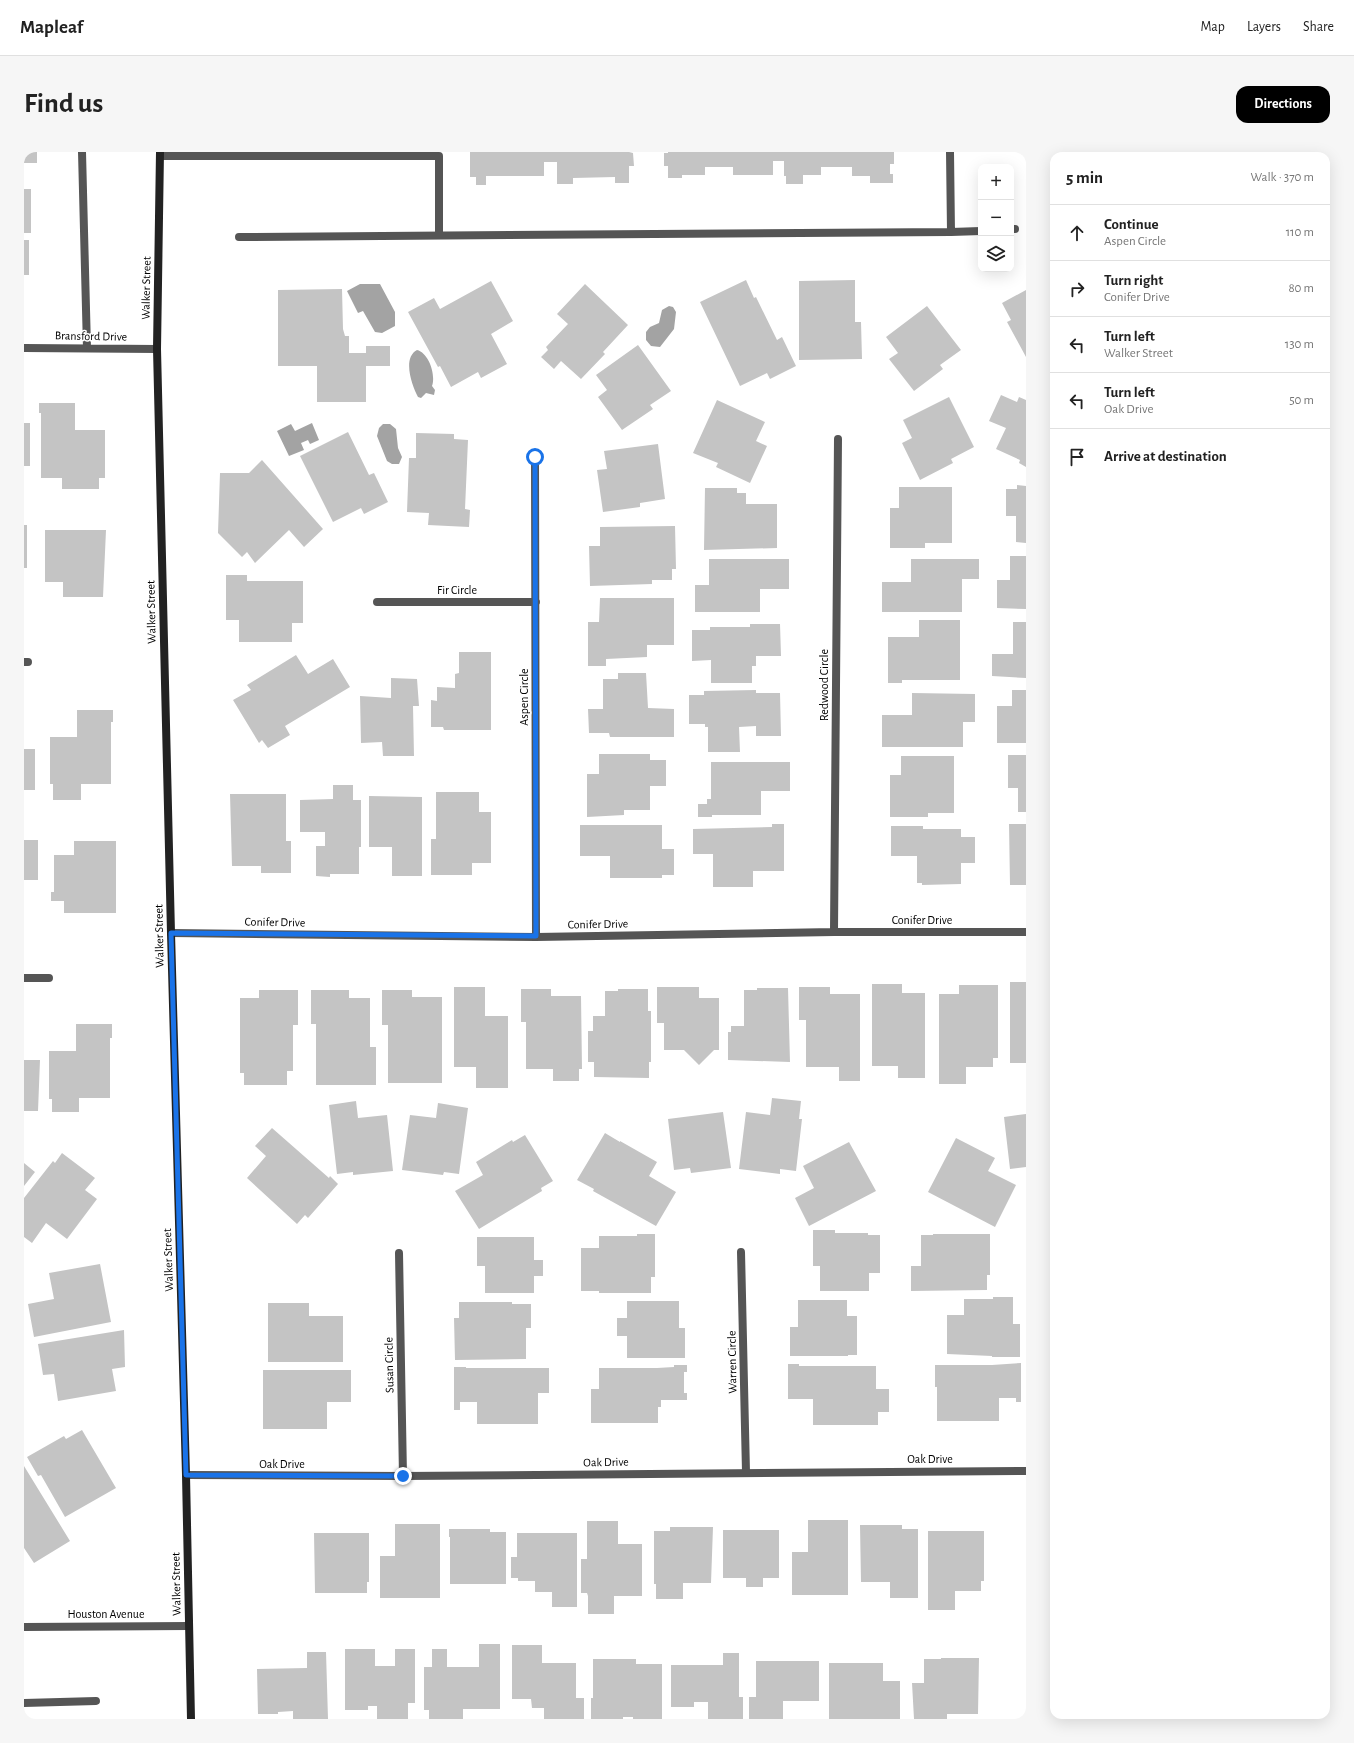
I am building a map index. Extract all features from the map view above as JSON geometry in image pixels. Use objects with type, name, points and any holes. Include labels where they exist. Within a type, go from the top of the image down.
[{"type":"main road","name":"Walker Street","points":[[160,154],[157,349],[191,1719]]},
{"type":"street","points":[[82,152],[88,348]]},
{"type":"street","points":[[950,152],[951,232]]},
{"type":"street","points":[[160,154],[439,156],[439,235]]},
{"type":"street","points":[[239,237],[978,231]]},
{"type":"street","name":"Bransford Drive","points":[[24,348],[157,349]]},
{"type":"street","name":"Redwood Circle","points":[[834,932],[838,439]]},
{"type":"street","name":"Aspen Circle","points":[[535,457],[536,936]]},
{"type":"street","name":"Fir Circle","points":[[377,602],[536,602]]},
{"type":"street","name":"Conifer Drive","points":[[171,933],[536,936],[834,932],[1026,932]]},
{"type":"street","points":[[24,978],[49,978]]},
{"type":"street","name":"Warren Circle","points":[[741,1252],[746,1472]]},
{"type":"street","name":"Susan Circle","points":[[399,1253],[403,1476]]},
{"type":"street","name":"Oak Drive","points":[[186,1475],[403,1476],[746,1472],[1026,1471]]},
{"type":"street","name":"Houston Avenue","points":[[24,1627],[189,1626]]},
{"type":"street","points":[[24,1703],[96,1701]]},
{"type":"shaded area","points":[[360,284],[380,284],[395,312],[395,326],[382,333],[375,332],[363,311],[358,313],[347,291]]},
{"type":"shaded area","points":[[669,306],[673,307],[676,312],[674,329],[660,347],[651,346],[646,340],[646,332],[650,327],[659,323],[662,310]]},
{"type":"shaded area","points":[[417,350],[425,355],[428,360],[433,376],[432,386],[435,390],[434,395],[426,393],[421,398],[418,397],[411,379],[409,365],[412,354]]},
{"type":"shaded area","points":[[312,423],[319,440],[310,444],[308,440],[301,443],[304,450],[289,456],[277,431],[291,424],[295,431]]},
{"type":"shaded area","points":[[383,424],[390,424],[396,429],[398,448],[402,457],[399,464],[392,464],[387,461],[377,436],[379,428]]},
{"type":"building","points":[[24,152],[37,152],[37,163],[24,163]]},
{"type":"building","points":[[470,152],[629,152],[633,153],[634,166],[629,166],[629,183],[615,183],[615,177],[573,178],[573,184],[557,184],[557,162],[544,162],[544,176],[486,176],[486,185],[476,185],[476,177],[470,177]]},
{"type":"building","points":[[894,152],[894,164],[890,164],[890,174],[893,174],[893,183],[870,183],[870,176],[852,176],[852,167],[821,167],[821,175],[803,175],[803,184],[786,184],[786,176],[784,176],[784,161],[773,161],[773,175],[733,175],[733,167],[705,167],[705,175],[682,175],[682,178],[668,178],[668,166],[664,166],[664,153]]},
{"type":"building","points":[[24,189],[31,189],[31,233],[24,233]]},
{"type":"building","points":[[24,240],[29,240],[29,275],[24,275]]},
{"type":"building","points":[[746,280],[777,340],[782,337],[796,366],[770,379],[767,373],[740,386],[700,302]]},
{"type":"building","points":[[855,280],[855,322],[861,322],[862,359],[799,360],[799,281]]},
{"type":"building","points":[[491,281],[513,321],[491,334],[507,364],[481,378],[478,372],[451,387],[440,366],[438,367],[408,312],[434,298],[440,309]]},
{"type":"building","points":[[585,284],[628,325],[603,352],[605,354],[581,379],[561,361],[554,369],[541,357],[548,350],[546,347],[568,324],[557,314]]},
{"type":"building","points":[[342,289],[343,329],[345,336],[349,336],[349,353],[366,353],[366,346],[390,346],[390,366],[366,366],[366,402],[317,402],[317,366],[278,366],[278,290]]},
{"type":"building","points":[[1026,290],[1026,357],[1007,322],[1011,320],[1002,303]]},
{"type":"building","points":[[927,306],[961,350],[940,365],[943,369],[914,391],[889,359],[898,353],[886,337]]},
{"type":"building","points":[[638,345],[671,391],[650,405],[653,409],[622,430],[598,397],[607,390],[596,375]]},
{"type":"building","points":[[1001,395],[1017,402],[1019,397],[1026,400],[1026,467],[1019,463],[1020,460],[996,449],[1006,428],[989,421]]},
{"type":"building","points":[[949,397],[974,447],[951,459],[953,463],[920,480],[902,443],[912,438],[903,420]]},
{"type":"building","points":[[717,400],[765,422],[756,441],[767,446],[750,483],[716,467],[718,463],[693,453]]},
{"type":"building","points":[[39,403],[75,403],[75,430],[105,430],[105,478],[99,478],[99,489],[62,489],[62,478],[41,478],[41,413],[39,413]]},
{"type":"building","points":[[24,423],[30,423],[30,466],[24,466]]},
{"type":"building","points":[[348,432],[369,475],[374,473],[388,502],[364,514],[361,508],[333,522],[300,456]]},
{"type":"building","points":[[416,433],[454,434],[454,439],[468,440],[465,509],[470,510],[469,527],[428,525],[429,513],[407,512],[409,458],[416,458]]},
{"type":"building","points":[[658,444],[665,499],[640,503],[640,507],[603,512],[597,470],[607,469],[604,451]]},
{"type":"building","points":[[262,460],[323,529],[304,547],[289,530],[255,563],[247,552],[242,557],[218,533],[220,473],[249,473]]},
{"type":"building","points":[[1017,485],[1026,486],[1026,543],[1016,542],[1016,516],[1006,516],[1006,489],[1017,489]]},
{"type":"building","points":[[899,487],[952,487],[952,543],[925,543],[925,548],[890,548],[890,508],[899,508]]},
{"type":"building","points":[[705,488],[737,488],[737,493],[746,493],[746,504],[777,504],[777,548],[704,550]]},
{"type":"building","points":[[24,525],[27,525],[27,568],[24,568]]},
{"type":"building","points":[[675,526],[676,569],[672,569],[672,580],[652,580],[652,584],[590,586],[589,546],[600,546],[600,527]]},
{"type":"building","points":[[45,530],[106,530],[103,597],[63,597],[63,582],[45,582]]},
{"type":"building","points":[[1010,556],[1026,556],[1026,609],[997,608],[997,580],[1010,580]]},
{"type":"building","points":[[709,559],[789,559],[789,589],[760,589],[760,612],[695,612],[695,585],[709,585]]},
{"type":"building","points":[[911,559],[979,559],[979,579],[962,579],[962,612],[882,612],[882,582],[911,582]]},
{"type":"building","points":[[226,575],[247,575],[247,581],[303,581],[303,623],[292,623],[292,642],[239,642],[239,620],[226,620]]},
{"type":"building","points":[[600,598],[674,598],[674,645],[647,645],[647,657],[606,659],[606,666],[588,666],[588,622],[599,622]]},
{"type":"building","points":[[919,620],[960,620],[960,680],[902,680],[902,683],[888,683],[888,637],[919,637]]},
{"type":"building","points":[[1013,622],[1026,622],[1026,678],[992,676],[992,654],[1013,654]]},
{"type":"building","points":[[750,624],[780,624],[781,656],[756,656],[756,666],[752,666],[752,683],[711,683],[711,660],[692,661],[692,630],[710,630],[710,627],[750,627]]},
{"type":"building","points":[[459,652],[491,652],[491,730],[444,730],[443,727],[431,727],[431,700],[437,701],[437,687],[455,688],[455,674],[459,673]]},
{"type":"building","points":[[296,655],[308,674],[333,659],[350,687],[285,726],[290,735],[268,748],[262,740],[259,743],[233,700],[251,690],[247,685]]},
{"type":"building","points":[[618,673],[646,673],[648,708],[674,709],[674,737],[610,737],[609,733],[589,733],[588,709],[603,709],[603,679],[618,679]]},
{"type":"building","points":[[391,678],[417,679],[419,706],[413,706],[414,756],[383,756],[382,742],[361,743],[360,696],[391,698]]},
{"type":"building","points":[[756,690],[756,693],[780,693],[781,736],[756,736],[756,726],[739,727],[740,752],[708,752],[708,727],[705,727],[705,724],[689,724],[689,695],[704,695],[704,691]]},
{"type":"building","points":[[1012,690],[1026,690],[1026,743],[997,743],[997,706],[1012,706]]},
{"type":"building","points":[[912,693],[975,694],[975,722],[963,722],[963,747],[882,747],[882,715],[912,715]]},
{"type":"building","points":[[77,710],[113,710],[113,722],[111,722],[111,784],[81,784],[81,800],[53,800],[53,784],[50,784],[50,737],[77,737]]},
{"type":"building","points":[[24,749],[35,749],[35,790],[24,790]]},
{"type":"building","points":[[599,754],[650,754],[650,760],[666,760],[666,786],[650,786],[650,810],[624,810],[624,815],[587,817],[587,774],[599,774]]},
{"type":"building","points":[[1008,755],[1026,755],[1026,812],[1018,812],[1018,788],[1008,788]]},
{"type":"building","points":[[901,756],[954,756],[954,813],[928,813],[928,817],[890,817],[890,775],[901,775]]},
{"type":"building","points":[[711,762],[790,762],[790,791],[761,791],[761,815],[712,815],[712,817],[698,817],[698,804],[707,804],[707,799],[711,799]]},
{"type":"building","points":[[333,785],[353,785],[353,800],[361,800],[361,847],[359,847],[359,874],[330,874],[330,877],[316,876],[316,846],[325,846],[325,832],[300,832],[300,800],[333,799]]},
{"type":"building","points":[[436,792],[479,792],[479,812],[491,812],[491,863],[472,863],[472,875],[431,875],[431,839],[436,839]]},
{"type":"building","points":[[230,794],[286,794],[286,841],[291,841],[291,873],[261,873],[261,866],[232,866]]},
{"type":"building","points":[[369,796],[422,797],[422,876],[392,876],[392,847],[369,847]]},
{"type":"building","points":[[772,824],[784,824],[784,871],[753,871],[753,887],[713,887],[713,854],[693,854],[693,829],[772,827]]},
{"type":"building","points":[[1009,824],[1026,824],[1026,885],[1010,885]]},
{"type":"building","points":[[580,825],[662,825],[662,849],[674,849],[674,875],[662,875],[662,878],[610,878],[610,856],[580,856]]},
{"type":"building","points":[[891,826],[923,826],[923,829],[961,829],[961,837],[975,837],[975,863],[961,863],[961,884],[922,885],[922,883],[917,883],[917,856],[891,856]]},
{"type":"building","points":[[24,840],[38,840],[38,880],[24,880]]},
{"type":"building","points":[[74,841],[116,841],[116,913],[64,913],[64,901],[51,901],[51,892],[54,892],[54,855],[74,855]]},
{"type":"building","points":[[1010,982],[1026,982],[1026,1063],[1010,1063]]},
{"type":"building","points":[[872,984],[902,984],[902,993],[925,993],[925,1078],[898,1078],[898,1066],[872,1066]]},
{"type":"building","points":[[959,985],[998,985],[998,1058],[993,1058],[993,1067],[966,1067],[966,1084],[939,1084],[939,994],[959,994]]},
{"type":"building","points":[[454,987],[485,987],[485,1016],[508,1016],[508,1088],[476,1088],[476,1067],[454,1067]]},
{"type":"building","points":[[657,987],[699,987],[699,998],[719,998],[719,1050],[714,1050],[699,1065],[684,1050],[664,1050],[664,1023],[657,1023]]},
{"type":"building","points":[[799,987],[830,987],[830,994],[860,994],[860,1081],[839,1081],[839,1067],[806,1067],[806,1020],[799,1020]]},
{"type":"building","points":[[757,988],[788,988],[790,1062],[728,1060],[728,1032],[731,1032],[731,1026],[744,1026],[744,990],[757,990]]},
{"type":"building","points":[[521,989],[551,989],[551,996],[581,996],[582,1069],[579,1069],[579,1081],[553,1081],[553,1069],[526,1069],[526,1022],[521,1022]]},
{"type":"building","points":[[618,989],[648,989],[648,1011],[651,1011],[651,1062],[649,1062],[649,1078],[594,1077],[594,1062],[588,1062],[588,1031],[593,1031],[593,1016],[605,1016],[605,991],[618,991]]},
{"type":"building","points":[[259,990],[298,990],[298,1025],[293,1025],[293,1071],[287,1071],[287,1085],[244,1085],[244,1073],[240,1073],[240,998],[259,998]]},
{"type":"building","points":[[311,990],[349,990],[349,998],[370,998],[370,1047],[376,1047],[376,1085],[316,1085],[316,1024],[311,1024]]},
{"type":"building","points":[[382,990],[412,990],[412,997],[442,997],[442,1083],[388,1083],[388,1025],[382,1025]]},
{"type":"building","points":[[76,1024],[112,1024],[112,1038],[110,1038],[110,1098],[79,1098],[79,1112],[52,1112],[52,1099],[49,1099],[49,1051],[76,1051]]},
{"type":"building","points":[[24,1060],[40,1060],[38,1111],[24,1111]]},
{"type":"building","points":[[772,1098],[801,1101],[799,1119],[802,1119],[796,1171],[780,1169],[780,1174],[739,1169],[746,1112],[770,1115]]},
{"type":"building","points":[[356,1101],[358,1118],[387,1115],[393,1171],[353,1175],[353,1172],[337,1174],[329,1105]]},
{"type":"building","points":[[438,1103],[468,1108],[459,1174],[444,1172],[443,1175],[402,1170],[410,1115],[436,1118]]},
{"type":"building","points":[[723,1112],[731,1168],[691,1173],[690,1168],[674,1170],[668,1119]]},
{"type":"building","points":[[1026,1114],[1026,1167],[1010,1169],[1004,1117]]},
{"type":"building","points":[[272,1128],[329,1178],[330,1176],[338,1184],[308,1218],[305,1215],[297,1224],[247,1178],[266,1156],[255,1146]]},
{"type":"building","points":[[605,1133],[657,1162],[649,1176],[676,1192],[656,1226],[593,1191],[594,1189],[577,1180]]},
{"type":"building","points":[[525,1135],[553,1181],[541,1188],[542,1191],[479,1229],[455,1191],[483,1175],[476,1162],[512,1140],[513,1142]]},
{"type":"building","points":[[956,1138],[995,1158],[988,1171],[1016,1185],[995,1227],[928,1192]]},
{"type":"building","points":[[849,1142],[876,1191],[809,1226],[795,1198],[814,1188],[803,1166]]},
{"type":"building","points":[[62,1153],[95,1178],[85,1190],[97,1199],[67,1239],[46,1223],[32,1243],[24,1237],[24,1198],[53,1161],[55,1163]]},
{"type":"building","points":[[24,1163],[35,1172],[24,1186]]},
{"type":"building","points":[[813,1230],[835,1230],[835,1233],[868,1233],[868,1235],[880,1235],[880,1273],[869,1273],[869,1291],[820,1291],[820,1266],[813,1266]]},
{"type":"building","points":[[637,1234],[655,1234],[655,1277],[651,1277],[651,1293],[599,1293],[599,1291],[581,1291],[581,1248],[599,1248],[599,1236],[637,1236]]},
{"type":"building","points":[[990,1234],[990,1275],[987,1275],[987,1290],[911,1291],[911,1266],[921,1266],[921,1235]]},
{"type":"building","points":[[477,1237],[534,1237],[534,1260],[543,1260],[543,1276],[534,1276],[534,1293],[485,1293],[485,1266],[477,1266]]},
{"type":"building","points":[[100,1264],[111,1322],[34,1337],[28,1304],[54,1299],[49,1273]]},
{"type":"building","points":[[993,1297],[1013,1297],[1013,1324],[1020,1324],[1020,1357],[947,1354],[947,1315],[964,1315],[964,1299],[993,1299]]},
{"type":"building","points":[[798,1300],[847,1300],[847,1316],[857,1316],[857,1355],[790,1356],[790,1327],[798,1327]]},
{"type":"building","points":[[627,1301],[679,1301],[679,1328],[685,1328],[685,1358],[627,1358],[627,1336],[617,1336],[617,1318],[627,1318]]},
{"type":"building","points":[[459,1302],[512,1302],[512,1304],[531,1304],[531,1328],[526,1328],[526,1359],[455,1360],[454,1318],[459,1318]]},
{"type":"building","points":[[268,1303],[309,1303],[309,1316],[343,1316],[343,1362],[268,1362]]},
{"type":"building","points":[[124,1330],[125,1367],[112,1369],[116,1391],[58,1401],[54,1374],[43,1375],[38,1344]]},
{"type":"building","points":[[1021,1363],[1021,1402],[1016,1402],[1016,1398],[999,1398],[999,1421],[937,1421],[937,1387],[935,1387],[935,1365],[992,1365]]},
{"type":"building","points":[[788,1364],[799,1364],[799,1366],[876,1366],[876,1389],[889,1389],[889,1412],[878,1412],[878,1425],[813,1425],[813,1399],[788,1399]]},
{"type":"building","points":[[674,1365],[687,1365],[687,1372],[684,1372],[684,1393],[687,1393],[687,1400],[661,1400],[661,1407],[658,1407],[658,1423],[591,1423],[591,1389],[599,1389],[599,1368],[657,1368],[674,1367]]},
{"type":"building","points":[[454,1367],[549,1368],[549,1393],[538,1393],[538,1424],[477,1424],[477,1402],[460,1402],[460,1410],[454,1410]]},
{"type":"building","points":[[263,1370],[351,1370],[351,1402],[327,1402],[327,1429],[263,1429]]},
{"type":"building","points":[[82,1430],[116,1488],[65,1517],[41,1475],[38,1476],[27,1457],[64,1436],[66,1439]]},
{"type":"building","points":[[24,1466],[70,1541],[34,1563],[24,1548]]},
{"type":"building","points":[[808,1520],[848,1520],[848,1595],[792,1595],[792,1552],[808,1552]]},
{"type":"building","points":[[587,1521],[618,1521],[618,1544],[642,1544],[642,1596],[614,1596],[614,1614],[588,1614],[587,1593],[581,1593],[581,1559],[587,1559]]},
{"type":"building","points":[[395,1524],[440,1524],[440,1598],[380,1598],[380,1556],[395,1556]]},
{"type":"building","points":[[860,1525],[902,1525],[902,1529],[918,1529],[918,1598],[890,1598],[890,1582],[861,1582]]},
{"type":"building","points":[[670,1527],[713,1527],[711,1583],[683,1583],[683,1599],[656,1599],[656,1584],[654,1584],[654,1531],[670,1531]]},
{"type":"building","points":[[449,1529],[490,1529],[490,1532],[506,1532],[506,1584],[450,1584]]},
{"type":"building","points":[[723,1530],[779,1530],[779,1578],[763,1578],[763,1587],[746,1587],[746,1578],[723,1578]]},
{"type":"building","points":[[928,1531],[984,1531],[984,1581],[981,1581],[981,1591],[955,1591],[955,1610],[928,1610]]},
{"type":"building","points":[[314,1533],[369,1533],[369,1582],[367,1582],[367,1593],[315,1593]]},
{"type":"building","points":[[517,1533],[577,1533],[577,1607],[552,1607],[552,1592],[535,1592],[535,1581],[518,1581],[518,1578],[511,1578],[511,1557],[517,1557]]},
{"type":"building","points":[[479,1644],[500,1644],[500,1709],[463,1709],[463,1719],[429,1719],[429,1710],[424,1710],[424,1667],[432,1667],[432,1649],[447,1649],[447,1667],[479,1667]]},
{"type":"building","points":[[512,1645],[542,1645],[542,1663],[576,1663],[576,1698],[584,1698],[584,1719],[544,1719],[544,1708],[532,1708],[531,1699],[512,1699]]},
{"type":"building","points":[[345,1649],[375,1649],[375,1666],[395,1666],[395,1649],[415,1649],[415,1703],[408,1703],[408,1719],[377,1719],[377,1706],[368,1706],[368,1710],[345,1710]]},
{"type":"building","points":[[307,1652],[326,1652],[328,1719],[293,1719],[293,1711],[278,1712],[278,1714],[258,1714],[257,1669],[307,1668]]},
{"type":"building","points":[[723,1653],[739,1653],[739,1697],[743,1697],[743,1719],[708,1719],[708,1702],[694,1702],[694,1707],[671,1707],[671,1665],[723,1665]]},
{"type":"building","points":[[979,1658],[978,1714],[947,1714],[947,1719],[914,1719],[912,1683],[924,1683],[924,1659]]},
{"type":"building","points":[[593,1659],[636,1659],[636,1664],[662,1664],[662,1719],[633,1719],[633,1717],[623,1717],[623,1719],[591,1719],[591,1698],[593,1698]]},
{"type":"building","points":[[756,1661],[819,1661],[819,1701],[783,1701],[783,1719],[749,1719],[749,1697],[756,1697]]},
{"type":"building","points":[[829,1663],[883,1663],[883,1681],[900,1681],[900,1719],[829,1719]]},
{"type":"route","points":[[403,1476],[186,1475],[171,933],[536,936],[535,457]]}]
